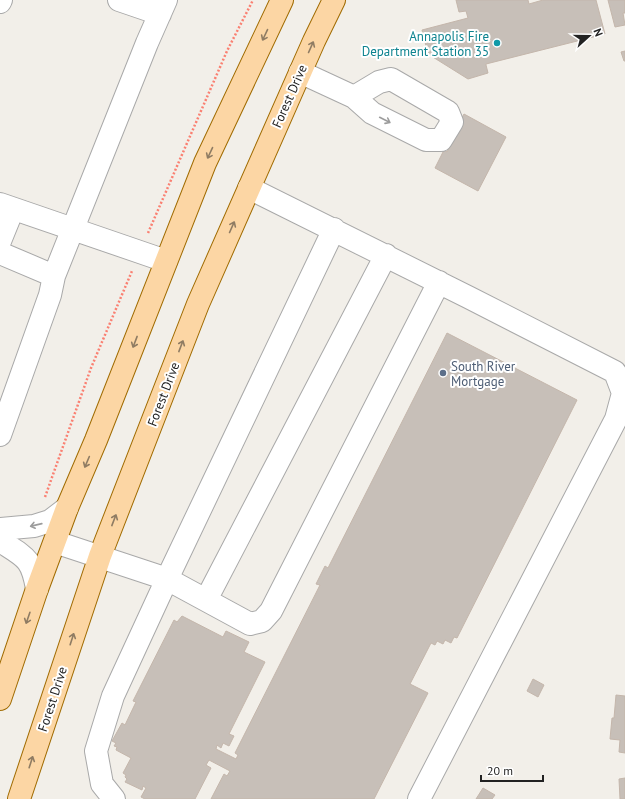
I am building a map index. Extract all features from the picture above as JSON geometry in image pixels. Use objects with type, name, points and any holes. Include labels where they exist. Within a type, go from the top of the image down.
[{"type":"main road","points":[[0,699],[37,589],[67,508],[96,440],[205,163],[282,0]]},
{"type":"main road","name":"Forest Drive","points":[[19,799],[100,556],[198,304],[300,72],[334,0]]},
{"type":"street","points":[[0,435],[50,295],[54,276],[163,7],[119,0]]},
{"type":"street","points":[[300,72],[354,97]]},
{"type":"street","points":[[249,188],[334,229],[615,372],[623,393],[616,420],[419,799]]},
{"type":"street","points":[[0,241],[6,206],[166,262]]},
{"type":"street","points":[[114,799],[102,784],[96,751],[113,696],[167,579],[334,229]]},
{"type":"street","points":[[0,253],[54,276]]},
{"type":"street","points":[[206,600],[386,256]]},
{"type":"street","points":[[55,542],[167,579],[250,624],[262,621],[271,611],[439,282]]},
{"type":"street","points":[[0,529],[34,526],[50,521],[67,508]]},
{"type":"street","points":[[0,541],[24,556],[34,571],[37,589]]},
{"type":"path","points":[[34,526],[91,368],[182,153],[224,58],[253,0]]},
{"type":"building","name":"Annapolis Fire Department Station 35","points":[[456,0],[528,0],[529,4],[543,0],[596,0],[605,34],[486,64],[488,73],[468,79],[428,54],[422,30],[468,18],[466,11],[459,12]]},
{"type":"building","points":[[608,0],[625,0],[625,13],[623,13],[625,25],[615,27]]},
{"type":"building","points":[[625,51],[625,61],[624,61],[621,52]]},
{"type":"building","points":[[464,114],[506,137],[478,191],[435,168],[444,150],[447,152],[457,131],[455,130]]},
{"type":"building","points":[[447,333],[577,400],[457,638],[454,637],[451,643],[445,640],[443,644],[437,641],[435,645],[431,643],[410,684],[428,693],[374,799],[211,799],[224,774],[227,776],[230,771],[209,760],[206,765],[211,768],[195,799],[145,799],[141,797],[146,788],[143,786],[142,790],[125,782],[127,779],[125,777],[126,775],[123,773],[131,758],[116,750],[117,747],[114,746],[116,743],[112,741],[122,723],[125,725],[136,702],[133,701],[174,620],[177,622],[182,616],[223,637],[226,631],[249,642],[244,652],[265,662],[229,734],[234,736],[229,746],[223,743],[221,748],[217,745],[216,749],[236,759],[238,755],[235,753],[320,585],[316,584],[325,566],[328,568]]},
{"type":"building","points":[[533,679],[544,685],[538,697],[527,691]]},
{"type":"building","points":[[616,695],[625,696],[625,753],[619,752],[620,740],[610,739]]},
{"type":"building","points":[[625,778],[625,799],[620,799],[619,779]]},
{"type":"building","points":[[483,788],[495,795],[492,799],[476,799]]},
{"type":"place","name":"Annapolis Fire Department Station 35","points":[[497,43]]},
{"type":"place","name":"South River Mortgage","points":[[443,373]]}]
